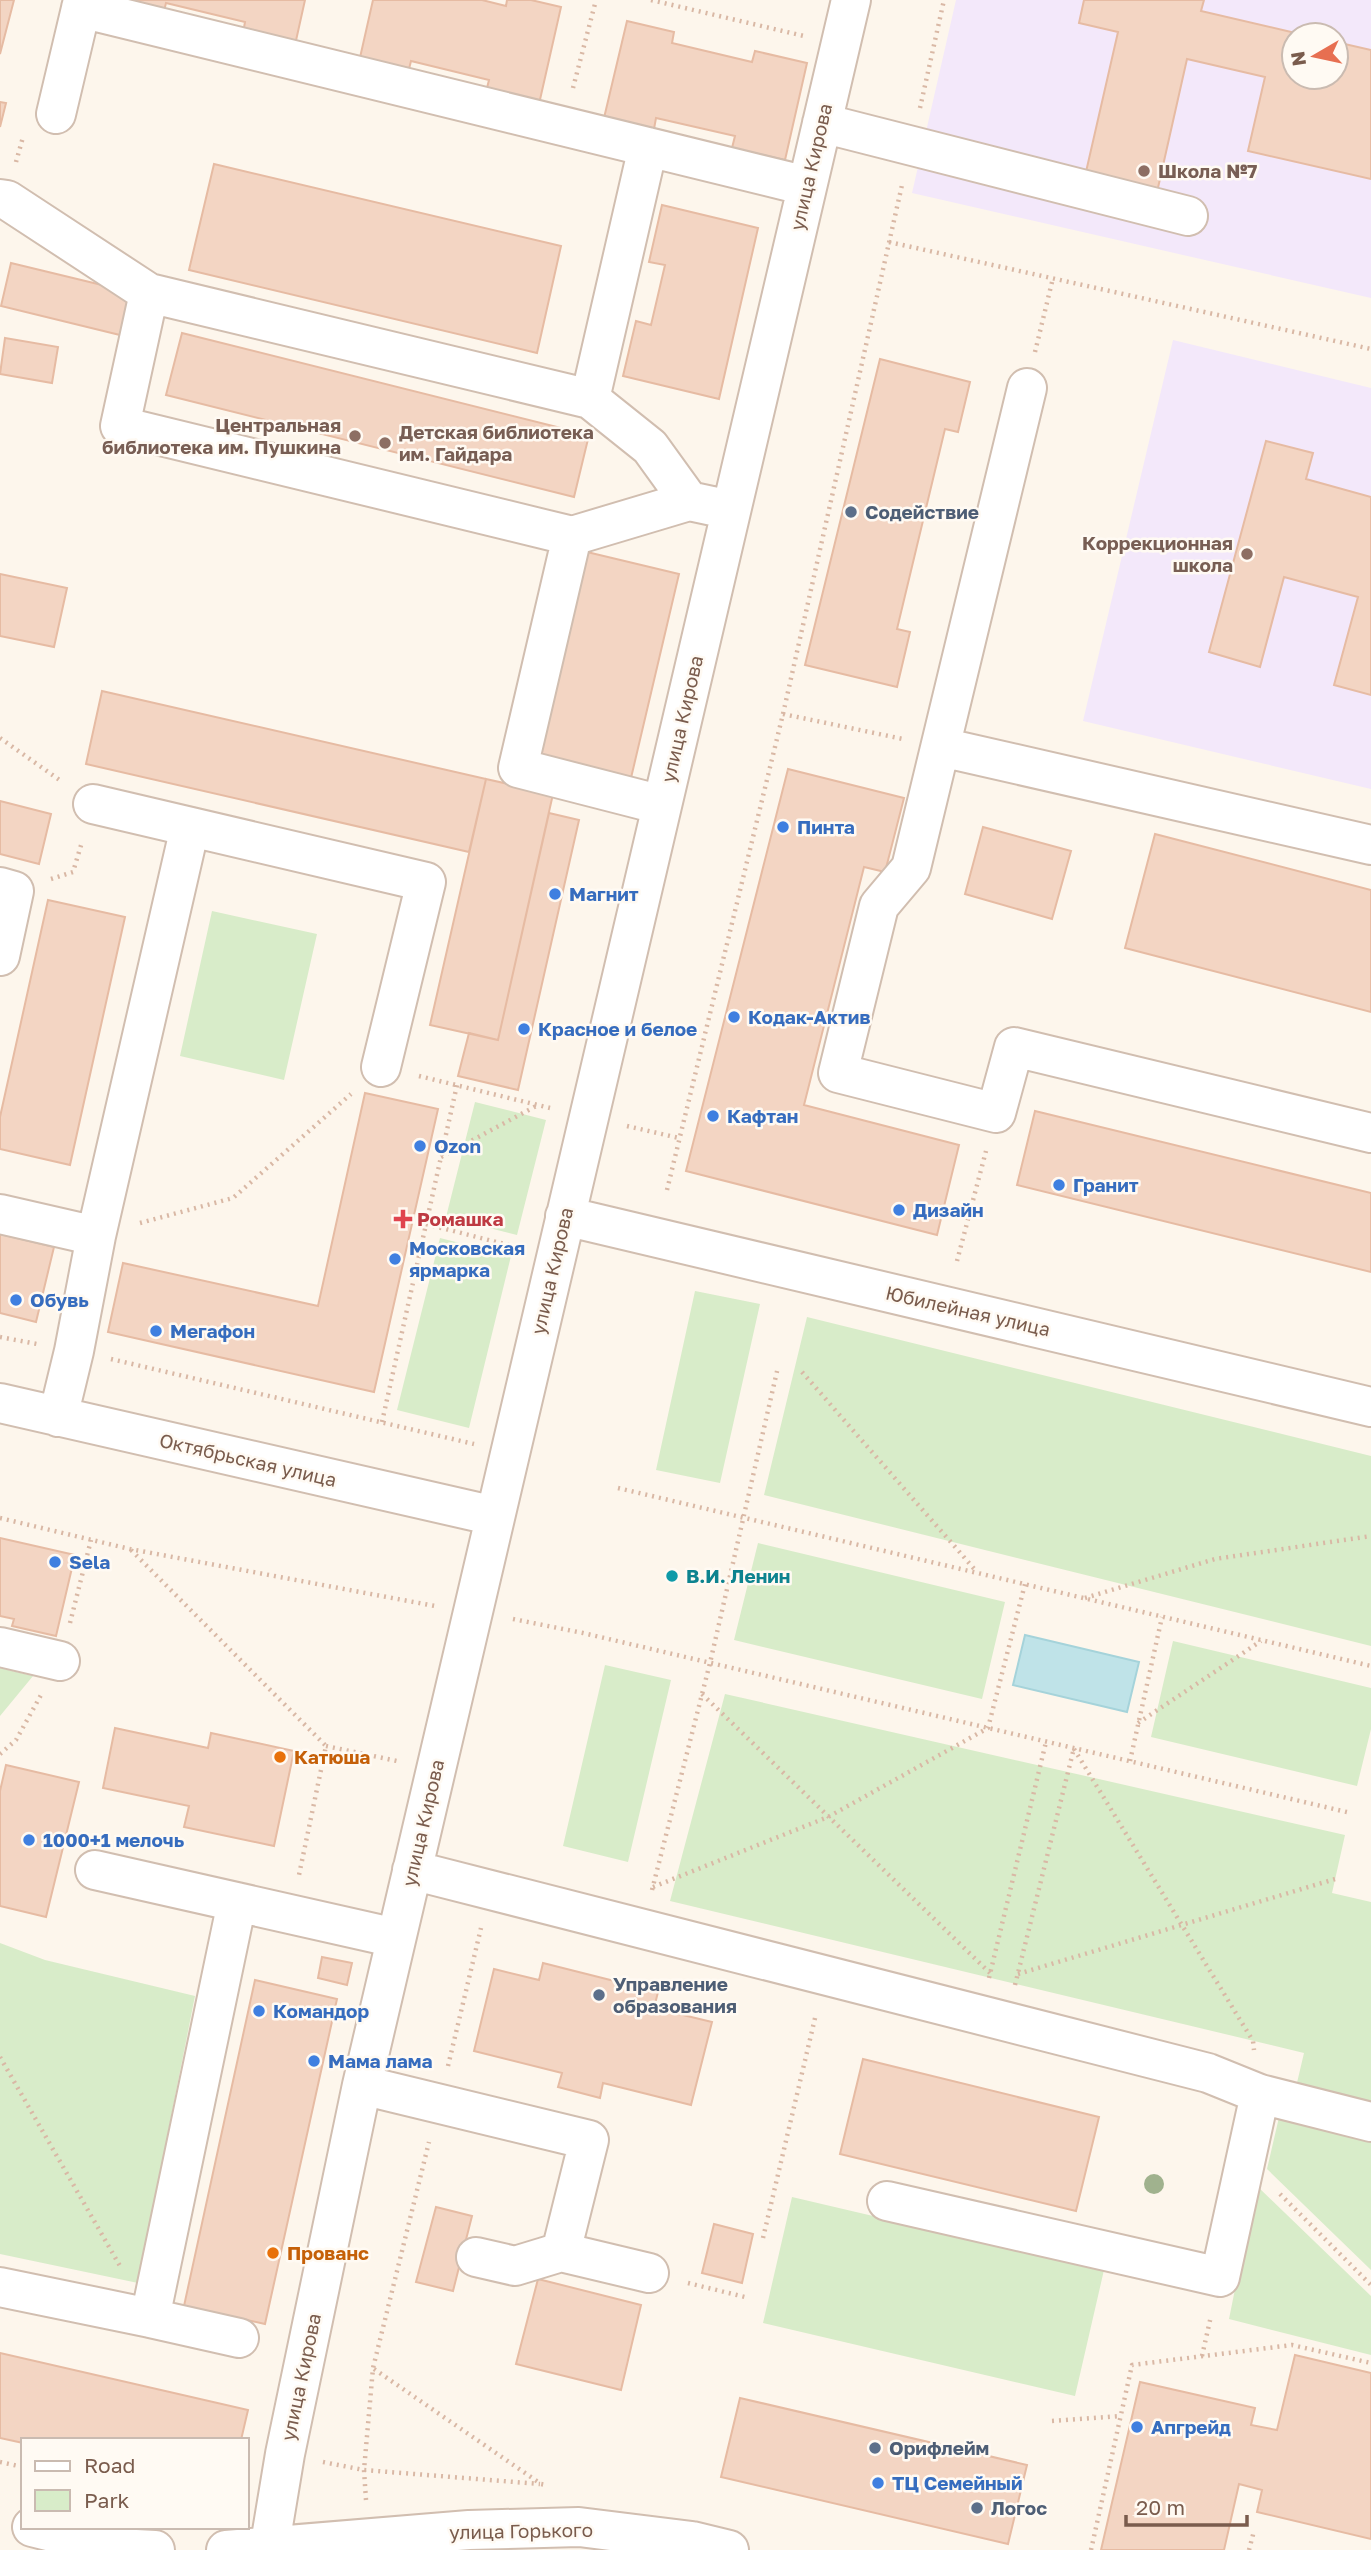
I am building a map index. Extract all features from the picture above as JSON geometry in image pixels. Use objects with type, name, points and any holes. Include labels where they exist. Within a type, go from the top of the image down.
[{"type":"street","name":"улица Кирова","points":[[270,2549],[285,2454],[362,2085],[851,0]]},
{"type":"street","points":[[56,114],[82,4],[807,186]]},
{"type":"street","points":[[822,123],[1188,216]]},
{"type":"street","points":[[590,399],[648,146]]},
{"type":"street","points":[[3,200],[149,293],[590,399],[650,447],[689,501]]},
{"type":"street","points":[[149,293],[120,426],[572,536],[689,501],[731,510]]},
{"type":"street","points":[[1027,388],[911,868],[879,906],[838,1073],[996,1113],[1014,1047],[1371,1133]]},
{"type":"street","points":[[572,536],[518,768],[662,805]]},
{"type":"street","points":[[941,747],[1371,845]]},
{"type":"street","points":[[93,804],[426,882],[381,1067]]},
{"type":"street","points":[[58,1417],[96,1236],[190,827]]},
{"type":"street","points":[[0,956],[7,889]]},
{"type":"street","points":[[0,1214],[96,1236]]},
{"type":"street","name":"Юбилейная улица","points":[[565,1216],[1371,1407]]},
{"type":"street","name":"Октябрьская улица","points":[[0,1404],[495,1516]]},
{"type":"street","points":[[0,1647],[60,1661]]},
{"type":"street","points":[[95,1870],[396,1938]]},
{"type":"street","points":[[412,1870],[1208,2073],[1259,2094],[1371,2122]]},
{"type":"street","points":[[150,2318],[237,1902]]},
{"type":"street","points":[[362,2085],[589,2140],[561,2252]]},
{"type":"street","points":[[887,2201],[1217,2291],[1259,2094]]},
{"type":"street","points":[[476,2257],[515,2266],[561,2252],[649,2273]]},
{"type":"street","points":[[0,2287],[239,2338]]},
{"type":"street","points":[[0,2519],[21,2524]]},
{"type":"street","name":"улица Горького","points":[[226,2550],[270,2549],[469,2530],[579,2527],[692,2541],[729,2550]]},
{"type":"street","points":[[40,2529],[116,2548],[155,2550]]},
{"type":"path","points":[[563,126],[596,0]]},
{"type":"path","points":[[651,0],[807,36]]},
{"type":"path","points":[[667,1190],[783,714],[944,0]]},
{"type":"path","points":[[3,200],[23,135],[56,114]]},
{"type":"path","points":[[889,242],[1371,349]]},
{"type":"path","points":[[1027,388],[1053,278]]},
{"type":"path","points":[[783,714],[941,747]]},
{"type":"path","points":[[0,738],[93,804],[73,872],[7,889]]},
{"type":"path","points":[[96,1236],[233,1198],[381,1067],[680,1138]]},
{"type":"path","points":[[382,1422],[457,1085]]},
{"type":"path","points":[[441,1157],[539,1105]]},
{"type":"path","points":[[957,1261],[996,1113]]},
{"type":"path","points":[[426,1224],[527,1250]]},
{"type":"path","points":[[0,1337],[74,1351],[478,1445]]},
{"type":"path","points":[[642,1928],[710,1663],[778,1367]]},
{"type":"path","points":[[802,1372],[977,1573]]},
{"type":"path","points":[[618,1488],[1371,1666]]},
{"type":"path","points":[[0,1518],[130,1549],[583,1633],[1351,1813]]},
{"type":"path","points":[[1084,1598],[1215,1559],[1371,1536]]},
{"type":"path","points":[[0,1754],[16,1740],[60,1661],[91,1539]]},
{"type":"path","points":[[130,1549],[326,1746],[398,1761]]},
{"type":"path","points":[[653,1886],[828,1816],[988,1728],[1025,1584]]},
{"type":"path","points":[[1130,1761],[1162,1617]]},
{"type":"path","points":[[1138,1723],[1262,1640]]},
{"type":"path","points":[[702,1695],[990,1974]]},
{"type":"path","points":[[993,2018],[990,1974],[1046,1741]]},
{"type":"path","points":[[290,1914],[326,1746]]},
{"type":"path","points":[[1074,1748],[1253,2041],[1259,2094]]},
{"type":"path","points":[[993,2018],[1018,1974],[1074,1748]]},
{"type":"path","points":[[1018,1974],[1335,1880]]},
{"type":"path","points":[[363,2470],[373,2368],[482,1924],[520,1898]]},
{"type":"path","points":[[763,2238],[825,1975]]},
{"type":"path","points":[[0,2057],[150,2318]]},
{"type":"path","points":[[1245,2159],[1371,2285]]},
{"type":"path","points":[[649,2273],[749,2298]]},
{"type":"path","points":[[1202,2356],[1217,2291]]},
{"type":"path","points":[[1090,2550],[1132,2365],[1292,2345],[1371,2363]]},
{"type":"path","points":[[373,2368],[541,2484]]},
{"type":"path","points":[[1052,2421],[1121,2416]]},
{"type":"path","points":[[285,2454],[363,2470],[554,2487]]},
{"type":"path","points":[[0,2462],[21,2467]]},
{"type":"path","points":[[1249,2550],[1254,2531]]},
{"type":"shaded area","name":"Школа №7","points":[[956,0],[1371,0],[1371,298],[912,193]]},
{"type":"shaded area","name":"Коррекционная школа","points":[[1173,340],[1371,388],[1371,789],[1083,721]]},
{"type":"green space","points":[[212,911],[317,934],[284,1080],[180,1056]]},
{"type":"green space","points":[[475,1102],[546,1120],[517,1235],[446,1217]]},
{"type":"green space","points":[[440,1238],[511,1256],[469,1428],[397,1410]]},
{"type":"green space","points":[[695,1291],[760,1304],[720,1483],[656,1470]]},
{"type":"green space","points":[[807,1317],[1371,1456],[1371,1646],[764,1495]]},
{"type":"green space","points":[[758,1543],[1005,1602],[982,1699],[734,1640]]},
{"type":"green space","points":[[1173,1641],[1371,1688],[1371,1729],[1357,1786],[1151,1737]]},
{"type":"green space","points":[[605,1665],[671,1680],[628,1862],[563,1846]]},
{"type":"green space","points":[[0,1668],[33,1676],[0,1716]]},
{"type":"green space","points":[[725,1694],[1345,1835],[1332,1893],[1371,1902],[1371,2106],[1296,2087],[1304,2053],[670,1901]]},
{"type":"green space","points":[[0,1943],[45,1960],[195,1996],[138,2283],[0,2254]]},
{"type":"green space","points":[[1280,2113],[1371,2140],[1371,2270],[1267,2169]]},
{"type":"green space","points":[[1256,2185],[1371,2296],[1371,2355],[1229,2319]]},
{"type":"green space","points":[[792,2197],[1104,2270],[1075,2396],[763,2323]]},
{"type":"water","points":[[1025,1635],[1139,1662],[1127,1712],[1013,1685]]},
{"type":"building","points":[[0,0],[14,0],[0,54]]},
{"type":"building","points":[[115,0],[305,0],[295,45],[243,33],[245,22],[166,3],[163,15]]},
{"type":"building","points":[[373,0],[482,0],[506,6],[507,0],[531,0],[561,7],[539,104],[486,92],[489,80],[411,61],[408,73],[359,62]]},
{"type":"building","points":[[1084,0],[1204,0],[1201,11],[1280,29],[1280,91],[1350,91],[1350,45],[1371,50],[1371,179],[1248,151],[1265,77],[1187,59],[1155,201],[1083,185],[1118,32],[1079,23]]},
{"type":"building","points":[[627,21],[674,32],[672,43],[752,62],[755,51],[807,63],[785,160],[732,148],[735,136],[656,118],[654,129],[604,118]]},
{"type":"building","points":[[0,102],[6,103],[0,127]]},
{"type":"building","points":[[214,164],[561,246],[537,353],[189,270]]},
{"type":"building","points":[[662,205],[758,228],[719,399],[623,376],[636,321],[651,325],[665,265],[649,262]]},
{"type":"building","points":[[11,263],[135,293],[124,336],[1,306]]},
{"type":"building","points":[[182,333],[589,435],[574,497],[166,395]]},
{"type":"building","points":[[5,338],[58,347],[52,383],[0,374]]},
{"type":"building","points":[[880,359],[970,382],[958,432],[945,429],[897,629],[910,632],[897,687],[805,665]]},
{"type":"building","points":[[1266,441],[1313,453],[1306,479],[1371,497],[1371,695],[1334,685],[1358,597],[1284,577],[1260,667],[1209,652]]},
{"type":"building","points":[[587,552],[679,574],[631,778],[539,755]]},
{"type":"building","points":[[0,574],[67,588],[54,647],[0,636]]},
{"type":"building","points":[[102,691],[486,779],[469,852],[86,764]]},
{"type":"building","points":[[788,769],[904,798],[885,872],[864,867],[804,1105],[959,1145],[937,1235],[686,1171]]},
{"type":"building","points":[[486,779],[553,794],[498,1040],[430,1025]]},
{"type":"building","points":[[0,801],[51,814],[39,864],[0,854]]},
{"type":"building","points":[[549,813],[579,820],[518,1090],[458,1076],[469,1033],[498,1040]]},
{"type":"building","points":[[983,827],[1071,851],[1052,919],[965,894]]},
{"type":"building","points":[[1155,834],[1371,890],[1371,1012],[1125,948]]},
{"type":"building","points":[[48,900],[125,917],[70,1165],[0,1149],[0,1117]]},
{"type":"building","points":[[365,1093],[438,1109],[374,1392],[108,1332],[123,1263],[318,1306]]},
{"type":"building","points":[[1035,1111],[1371,1193],[1371,1272],[1017,1185]]},
{"type":"building","points":[[0,1234],[54,1247],[36,1322],[0,1313]]},
{"type":"building","points":[[0,1538],[75,1555],[56,1636],[12,1626],[14,1619],[0,1616]]},
{"type":"building","points":[[115,1728],[208,1748],[211,1733],[294,1751],[274,1846],[184,1827],[189,1806],[103,1788]]},
{"type":"building","points":[[6,1765],[79,1782],[46,1917],[0,1906],[0,1791]]},
{"type":"building","points":[[322,1957],[352,1963],[347,1985],[318,1978]]},
{"type":"building","points":[[543,1963],[658,1992],[654,2008],[712,2022],[691,2105],[603,2083],[600,2098],[558,2087],[562,2073],[474,2051],[494,1969],[539,1980]]},
{"type":"building","points":[[255,1980],[337,1999],[265,2324],[184,2306]]},
{"type":"building","points":[[863,2059],[1099,2117],[1076,2211],[840,2154]]},
{"type":"building","points":[[436,2207],[472,2216],[453,2291],[416,2282]]},
{"type":"building","points":[[714,2224],[753,2234],[742,2283],[702,2273]]},
{"type":"building","points":[[538,2279],[641,2305],[621,2390],[516,2364]]},
{"type":"building","points":[[0,2353],[248,2410],[241,2438],[21,2438],[21,2443],[0,2438]]},
{"type":"building","points":[[1295,2355],[1371,2373],[1371,2539],[1257,2512],[1262,2490],[1239,2484],[1224,2550],[1101,2550],[1140,2382],[1255,2408],[1251,2425],[1277,2430]]},
{"type":"building","points":[[740,2398],[1027,2465],[1008,2544],[721,2477]]},
{"type":"place","name":"Школа №7","points":[[1144,171]]},
{"type":"place","name":"Центральная библиотека им. Пушкина","points":[[355,436]]},
{"type":"place","name":"Детская библиотека им. Гайдара","points":[[385,443]]},
{"type":"place","name":"Содействие","points":[[851,512]]},
{"type":"place","name":"Коррекционная школа","points":[[1247,554]]},
{"type":"place","name":"Пинта","points":[[783,827]]},
{"type":"place","name":"Магнит","points":[[555,894]]},
{"type":"place","name":"Кодак-Актив","points":[[734,1017]]},
{"type":"place","name":"Красное и белое","points":[[524,1029]]},
{"type":"place","name":"Кафтан","points":[[713,1116]]},
{"type":"place","name":"Ozon","points":[[420,1146]]},
{"type":"place","name":"Гранит","points":[[1059,1185]]},
{"type":"place","name":"Дизайн","points":[[899,1210]]},
{"type":"place","name":"Ромашка","points":[[403,1219]]},
{"type":"place","name":"Московская ярмарка","points":[[395,1259]]},
{"type":"place","name":"Обувь","points":[[16,1300]]},
{"type":"place","name":"Мегафон","points":[[156,1331]]},
{"type":"place","name":"Sela","points":[[55,1562]]},
{"type":"place","name":"В.И. Ленин","points":[[672,1576]]},
{"type":"place","name":"Катюша","points":[[280,1757]]},
{"type":"place","name":"1000+1 мелочь","points":[[29,1840]]},
{"type":"place","name":"Управление образования","points":[[599,1995]]},
{"type":"place","name":"Командор","points":[[259,2011]]},
{"type":"place","name":"Мама лама","points":[[314,2061]]},
{"type":"place","name":"Прованс","points":[[273,2253]]},
{"type":"place","name":"Апгрейд","points":[[1137,2427]]},
{"type":"place","name":"Орифлейм","points":[[875,2448]]},
{"type":"place","name":"ТЦ Семейный","points":[[878,2483]]},
{"type":"place","name":"Логос","points":[[977,2508]]}]
